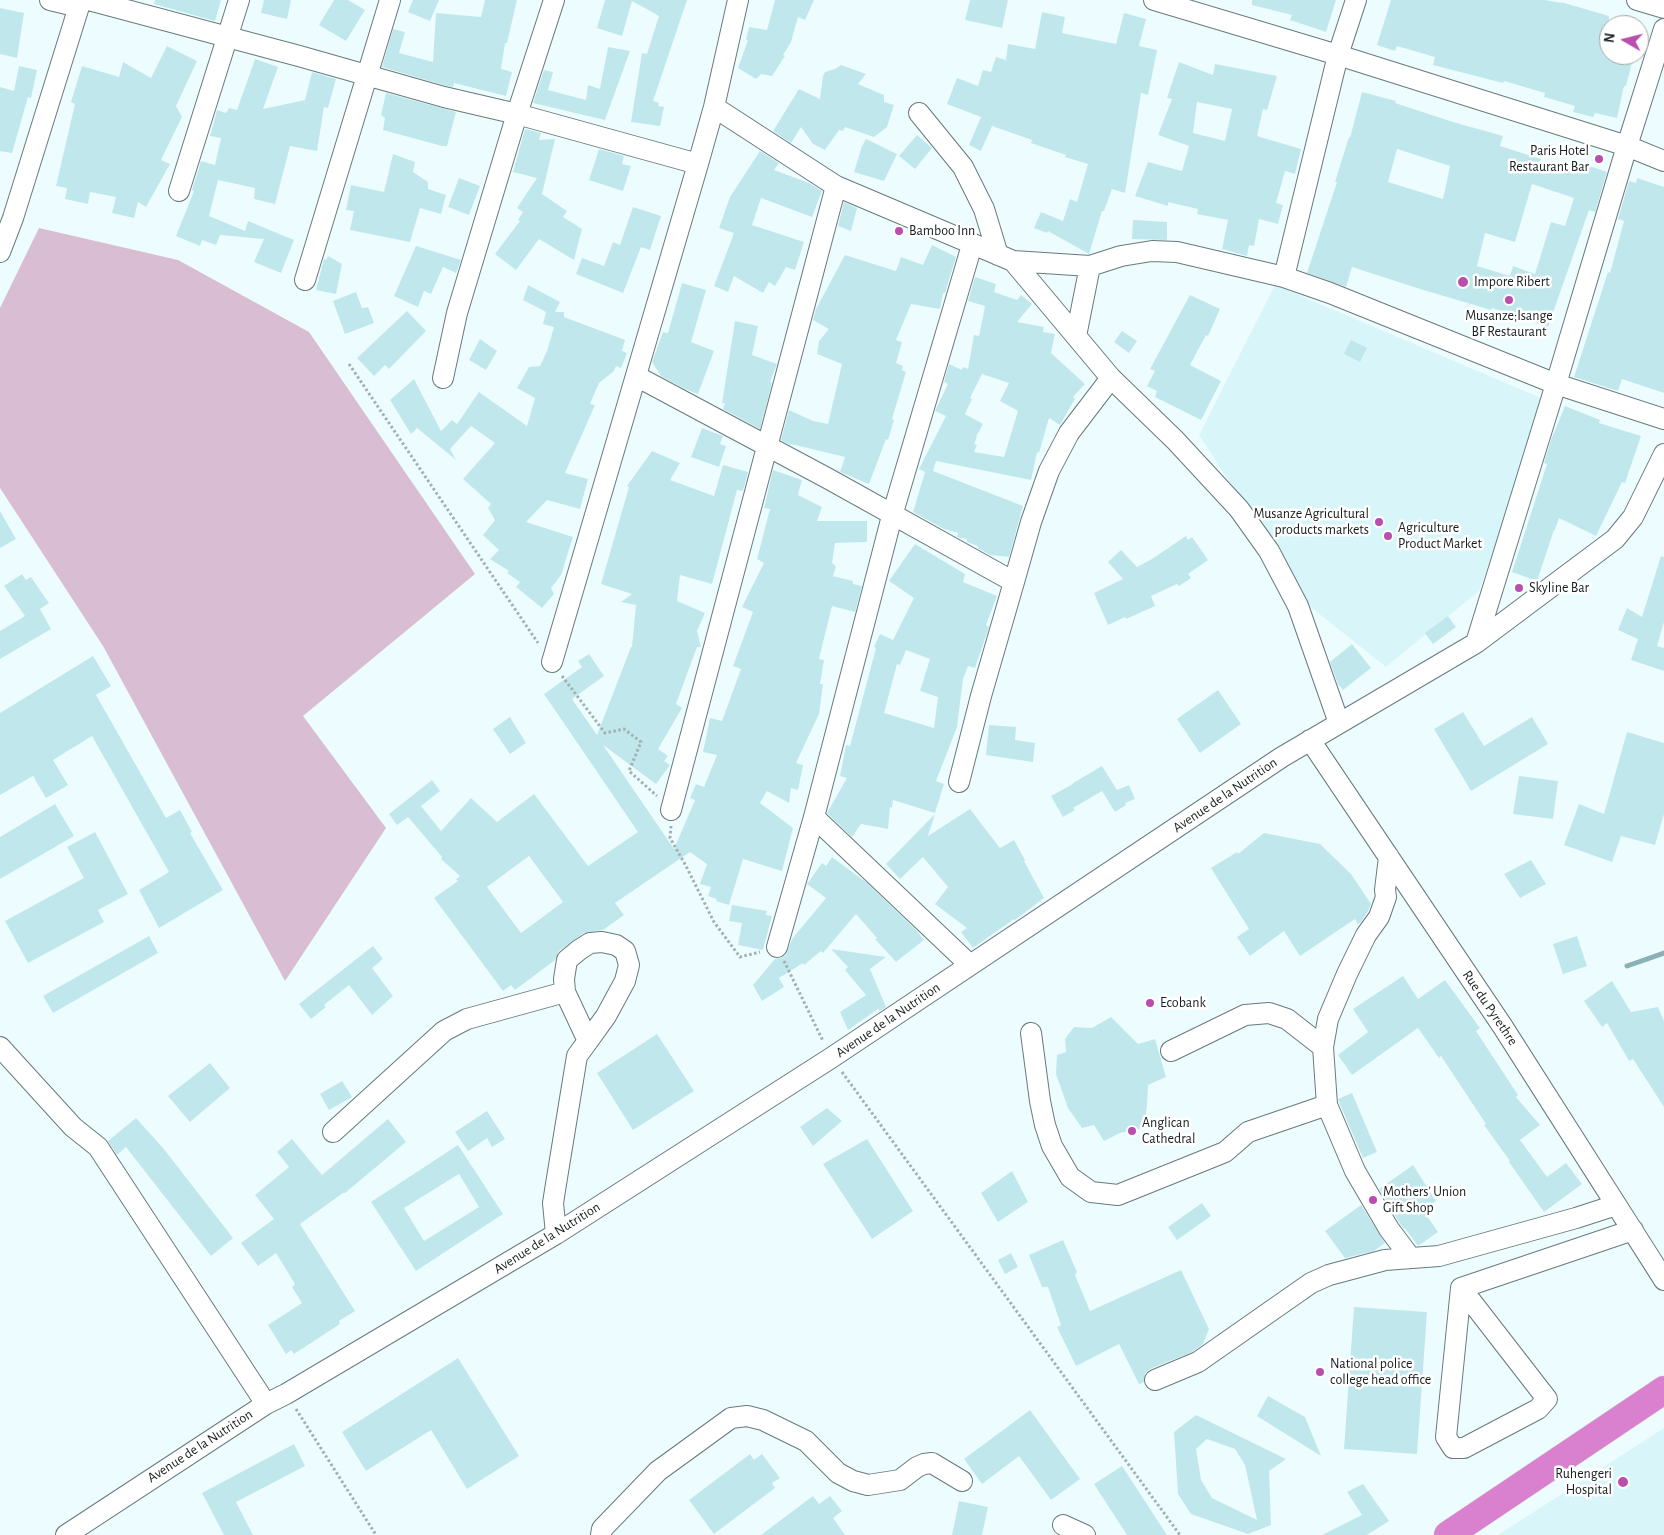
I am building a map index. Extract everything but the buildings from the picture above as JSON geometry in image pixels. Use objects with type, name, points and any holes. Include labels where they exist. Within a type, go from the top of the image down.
[{"type":"highway","points":[[1448,1535],[1664,1390]]},
{"type":"street","points":[[50,0],[83,2],[228,37],[444,97],[517,114],[698,164]]},
{"type":"street","points":[[179,191],[239,0]]},
{"type":"street","points":[[305,280],[390,0]]},
{"type":"street","points":[[443,378],[457,313],[517,114],[554,0]]},
{"type":"street","points":[[552,662],[698,164],[714,107],[738,0]]},
{"type":"street","points":[[1154,0],[1338,55],[1627,146],[1664,161]]},
{"type":"street","points":[[1284,277],[1338,55],[1356,0]]},
{"type":"street","points":[[1637,0],[1664,8]]},
{"type":"street","points":[[0,252],[13,218],[83,2]]},
{"type":"street","points":[[1476,643],[1664,29]]},
{"type":"street","points":[[714,107],[836,186],[1005,258],[1090,266],[1121,256],[1152,251],[1177,252],[1284,277],[1330,293],[1556,384],[1664,420]]},
{"type":"street","points":[[919,113],[963,168],[984,209],[1005,258],[1076,336],[1111,378],[1175,440],[1232,502],[1269,551],[1298,606],[1339,724]]},
{"type":"street","points":[[671,810],[836,186]]},
{"type":"street","points":[[777,947],[814,817],[892,516],[972,245]]},
{"type":"street","points":[[1076,336],[1090,266]]},
{"type":"street","points":[[636,376],[827,478],[892,516],[1014,582]]},
{"type":"street","points":[[959,782],[981,696],[1031,522],[1049,471],[1069,433],[1111,378]]},
{"type":"street","name":"Avenue de la Nutrition","points":[[66,1535],[266,1404],[556,1234],[831,1058],[1282,756],[1476,643],[1614,539],[1633,517],[1664,454]]},
{"type":"street","name":"Rue du Pyrethre","points":[[1310,740],[1508,1035],[1664,1280]]},
{"type":"street","points":[[814,817],[970,965]]},
{"type":"street","points":[[1389,857],[1385,890],[1386,897],[1379,917],[1366,935],[1328,1019],[1323,1047],[1327,1105],[1355,1171],[1384,1221],[1410,1257]]},
{"type":"street","points":[[556,1234],[554,1203],[556,1184],[577,1056],[588,1041],[606,1016],[625,981],[629,964],[625,951],[616,945],[602,942],[590,943],[578,950],[567,960],[564,979],[565,992],[588,1041]]},
{"type":"street","points":[[333,1132],[444,1031],[467,1019],[565,992]]},
{"type":"street","points":[[1171,1051],[1245,1015],[1268,1013],[1287,1019],[1323,1047]]},
{"type":"street","points":[[1031,1033],[1040,1101],[1052,1146],[1070,1177],[1091,1192],[1118,1195],[1225,1152],[1248,1132],[1327,1105]]},
{"type":"street","points":[[0,1047],[73,1127],[98,1147],[266,1404]]},
{"type":"street","points":[[1155,1380],[1198,1362],[1311,1283],[1329,1275],[1385,1260],[1439,1256],[1616,1205]]},
{"type":"street","points":[[1461,1288],[1633,1230]]},
{"type":"street","points":[[1461,1288],[1546,1400],[1538,1409],[1464,1448],[1453,1448],[1446,1437],[1461,1288]]},
{"type":"street","points":[[601,1535],[602,1529],[658,1471],[731,1418],[748,1416],[763,1420],[806,1441],[838,1472],[853,1481],[868,1485],[900,1480],[917,1467],[932,1463],[962,1480]]},
{"type":"street","points":[[1064,1525],[1085,1535]]},
{"type":"path","points":[[349,364],[552,662],[605,733],[624,729],[641,742],[629,771],[671,810],[670,838],[714,922],[740,957],[777,947],[831,1058],[1180,1535]]},
{"type":"path","points":[[286,1394],[376,1535]]},
{"type":"shaded area","points":[[39,228],[178,260],[309,332],[475,574],[303,716],[386,828],[285,981],[103,646],[0,488],[0,308]]},
{"type":"shaded area","name":"Musanze Agricultural products markets","points":[[1275,285],[1546,400],[1479,591],[1386,667],[1308,605],[1199,435]]},
{"type":"shaded area","name":"Ruhengeri Hospital","points":[[1664,1428],[1664,1535],[1498,1535]]},
{"type":"waterway","points":[[1627,966],[1664,953]]},
{"type":"place","name":"Paris Hotel Restaurant Bar","points":[[1599,159]]},
{"type":"place","name":"Bamboo Inn","points":[[899,231]]},
{"type":"place","name":"Impore Ribert","points":[[1463,282]]},
{"type":"place","name":"Musanze;Isange BF Restaurant","points":[[1509,300]]},
{"type":"place","name":"Musanze Agricultural products markets","points":[[1379,522]]},
{"type":"place","name":"Agriculture Product Market","points":[[1388,536]]},
{"type":"place","name":"Skyline Bar","points":[[1519,588]]},
{"type":"place","name":"Ecobank","points":[[1150,1003]]},
{"type":"place","name":"Anglican Cathedral","points":[[1132,1131]]},
{"type":"place","name":"Mothers' Union Gift Shop","points":[[1373,1200]]},
{"type":"place","name":"National police college head office","points":[[1320,1372]]},
{"type":"place","name":"Ruhengeri Hospital","points":[[1623,1482]]}]
